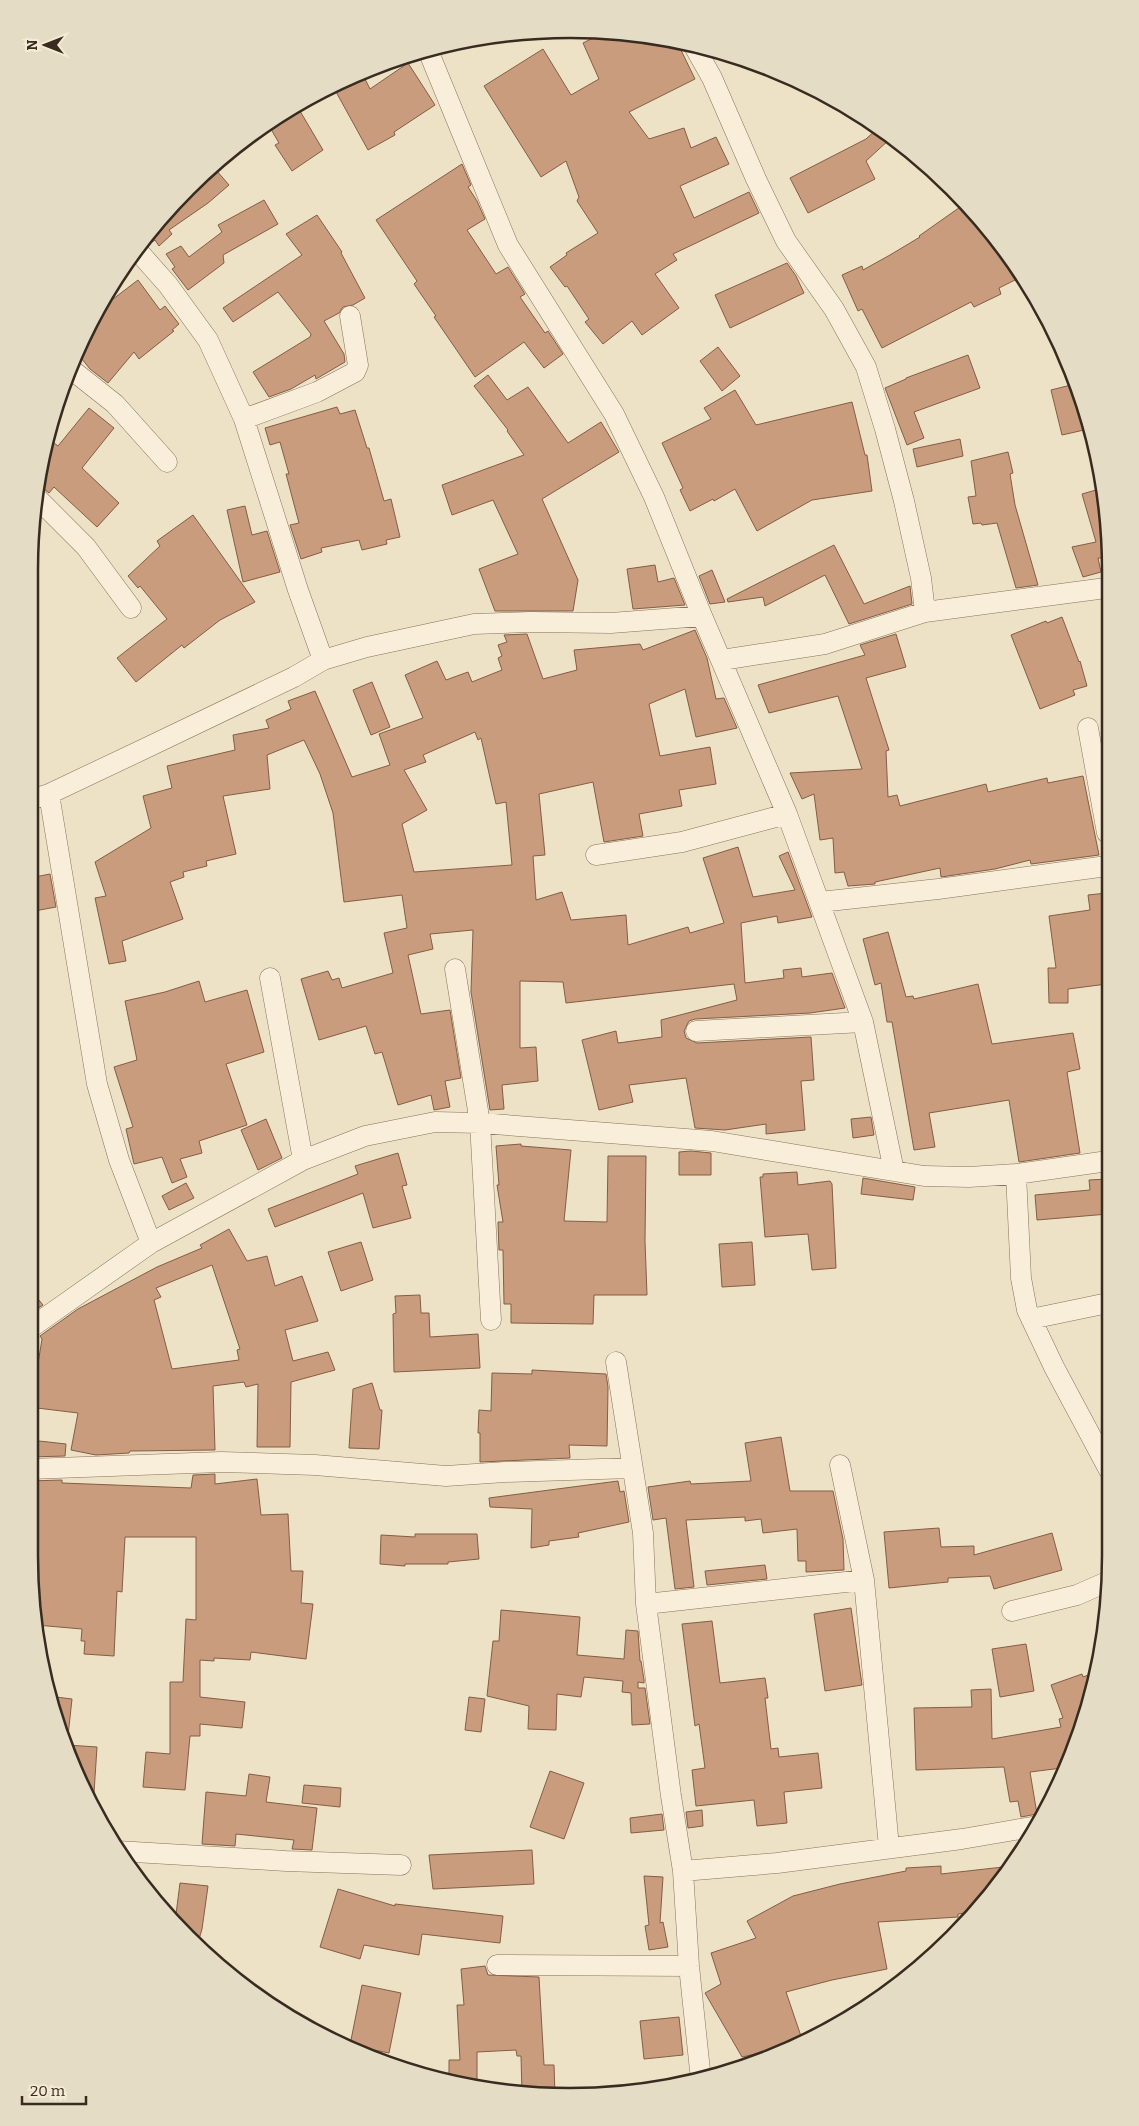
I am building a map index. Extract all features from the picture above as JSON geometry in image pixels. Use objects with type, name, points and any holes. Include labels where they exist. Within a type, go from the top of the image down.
[{"type":"street","points":[[698,54],[712,78],[756,179],[786,241],[834,309],[866,367],[904,501],[921,578],[925,612]]},
{"type":"street","points":[[430,56],[508,245],[614,414],[654,497],[702,616],[722,660],[786,814],[863,1022],[894,1171]]},
{"type":"street","points":[[141,254],[168,285],[208,340],[244,419],[298,590],[323,660]]},
{"type":"street","points":[[244,419],[317,392],[355,372],[358,365],[350,316]]},
{"type":"street","points":[[75,373],[115,404],[167,462]]},
{"type":"street","points":[[42,503],[86,547],[131,608]]},
{"type":"street","points":[[722,660],[825,644],[925,612],[1102,589]]},
{"type":"street","points":[[38,795],[294,677],[323,660],[367,647],[474,624],[530,622],[611,623],[702,616]]},
{"type":"street","points":[[1088,728],[1102,805]]},
{"type":"street","points":[[38,810],[97,1084],[120,1160],[151,1243]]},
{"type":"street","points":[[596,855],[682,842],[786,814]]},
{"type":"street","points":[[820,902],[938,889],[1102,867]]},
{"type":"street","points":[[455,969],[480,1123],[490,1320]]},
{"type":"street","points":[[270,978],[303,1160]]},
{"type":"street","points":[[696,1031],[863,1022]]},
{"type":"street","points":[[38,1323],[151,1243],[303,1160],[364,1136],[436,1122],[480,1123],[712,1141],[924,1176],[969,1177],[1016,1174],[1102,1162]]},
{"type":"street","points":[[1016,1174],[1021,1278],[1027,1310],[1054,1367],[1102,1457]]},
{"type":"street","points":[[1031,1319],[1102,1304]]},
{"type":"street","points":[[616,1362],[643,1533],[646,1604],[671,1796],[683,1871],[689,1966],[700,2072]]},
{"type":"street","points":[[38,1470],[221,1462],[315,1465],[446,1476],[632,1468]]},
{"type":"street","points":[[840,1465],[864,1580],[889,1847]]},
{"type":"street","points":[[646,1604],[864,1580]]},
{"type":"street","points":[[1012,1612],[1077,1594],[1100,1585]]},
{"type":"street","points":[[683,1871],[777,1863],[962,1839],[1026,1828]]},
{"type":"street","points":[[127,1852],[286,1862],[401,1865]]},
{"type":"street","points":[[497,1965],[689,1966]]},
{"type":"building","points":[[592,39],[604,39],[639,42],[681,50],[695,79],[629,112],[649,139],[684,128],[691,148],[716,137],[729,164],[680,186],[694,218],[749,192],[759,213],[673,254],[677,260],[655,274],[679,308],[642,335],[632,321],[603,344],[585,322],[589,319],[567,286],[565,287],[550,267],[567,255],[566,253],[598,233],[577,201],[579,197],[566,161],[541,177],[484,86],[543,49],[571,95],[599,79],[583,43]]},
{"type":"building","points":[[408,63],[435,105],[394,132],[395,135],[368,150],[336,91],[365,79],[370,89]]},
{"type":"building","points":[[300,111],[323,150],[292,171],[275,145],[279,143],[271,129]]},
{"type":"building","points":[[873,133],[886,142],[866,161],[875,179],[808,213],[790,178],[866,139]]},
{"type":"building","points":[[462,164],[471,185],[468,187],[485,219],[467,230],[496,274],[508,267],[525,294],[520,297],[545,333],[548,331],[563,354],[544,368],[524,342],[475,377],[434,317],[436,316],[414,284],[417,281],[376,220]]},
{"type":"building","points":[[217,172],[229,185],[208,203],[169,230],[172,234],[159,246],[155,240],[148,245],[193,193]]},
{"type":"building","points":[[264,200],[278,224],[223,255],[224,263],[188,290],[172,269],[175,267],[166,254],[181,246],[189,257],[222,232],[218,225]]},
{"type":"building","points":[[959,208],[992,246],[1015,280],[999,288],[1001,294],[974,307],[971,302],[882,348],[862,309],[858,311],[842,275],[862,266],[863,270],[919,236]]},
{"type":"building","points":[[317,215],[342,252],[365,298],[353,305],[343,307],[339,313],[324,321],[344,354],[345,362],[316,379],[315,375],[291,389],[269,397],[253,372],[310,337],[311,334],[278,292],[233,322],[223,308],[302,255],[286,234]]},
{"type":"building","points":[[787,263],[804,293],[730,328],[715,295]]},
{"type":"building","points":[[138,280],[160,310],[165,306],[179,324],[172,330],[174,331],[139,359],[134,352],[108,383],[90,369],[81,358],[110,301]]},
{"type":"building","points":[[718,347],[740,376],[722,391],[700,361]]},
{"type":"building","points":[[968,355],[980,388],[914,412],[924,438],[907,445],[885,388],[906,378]]},
{"type":"building","points":[[488,375],[507,400],[528,387],[568,443],[601,422],[619,452],[542,499],[578,580],[573,611],[495,611],[479,569],[518,554],[493,500],[452,515],[442,485],[524,455],[508,430],[474,386]]},
{"type":"building","points":[[1068,386],[1083,430],[1062,435],[1051,390]]},
{"type":"building","points":[[735,390],[756,425],[852,402],[865,455],[867,455],[872,491],[812,500],[757,531],[735,489],[714,501],[713,499],[690,511],[680,490],[683,488],[662,443],[711,419],[704,408]]},
{"type":"building","points":[[337,407],[340,414],[355,410],[367,448],[369,448],[384,501],[391,499],[400,537],[386,540],[387,544],[362,550],[359,540],[321,548],[322,552],[301,559],[290,525],[299,523],[286,474],[289,474],[280,442],[270,445],[265,428]]},
{"type":"building","points":[[89,408],[114,428],[82,468],[119,503],[97,527],[54,487],[49,493],[44,489],[53,444],[58,446]]},
{"type":"building","points":[[960,439],[963,456],[917,467],[913,449]]},
{"type":"building","points":[[1008,452],[1013,473],[1010,474],[1015,505],[1038,585],[1016,588],[997,523],[973,524],[968,497],[976,496],[971,461]]},
{"type":"building","points":[[1095,490],[1101,558],[1098,558],[1101,572],[1083,577],[1072,547],[1096,542],[1082,494]]},
{"type":"building","points":[[245,506],[252,535],[267,531],[280,572],[243,582],[227,510]]},
{"type":"building","points":[[193,515],[255,602],[220,620],[184,648],[182,645],[136,682],[117,658],[167,619],[140,586],[138,588],[128,576],[160,546],[157,541]]},
{"type":"building","points":[[834,545],[864,604],[910,586],[912,604],[849,624],[825,575],[765,606],[763,597],[728,602],[727,599]]},
{"type":"building","points":[[655,565],[658,582],[674,578],[685,605],[633,609],[627,569]]},
{"type":"building","points":[[712,570],[725,602],[710,604],[699,576]]},
{"type":"building","points":[[1062,617],[1080,661],[1087,686],[1073,690],[1075,695],[1040,709],[1011,635],[1046,621],[1047,623]]},
{"type":"building","points":[[695,630],[707,658],[716,699],[724,698],[737,728],[696,737],[685,689],[649,704],[660,756],[710,747],[716,784],[679,790],[682,806],[639,814],[643,836],[604,842],[593,782],[539,794],[545,855],[533,856],[536,900],[562,892],[571,920],[626,915],[628,945],[688,927],[690,933],[724,923],[703,858],[738,847],[753,897],[795,890],[779,856],[788,852],[812,917],[778,923],[777,916],[741,923],[745,983],[784,978],[783,970],[801,968],[802,977],[832,973],[845,1008],[810,1013],[695,1019],[689,1021],[684,1031],[686,1038],[697,1043],[811,1037],[814,1080],[801,1081],[805,1130],[766,1134],[766,1124],[725,1130],[695,1128],[686,1078],[629,1085],[633,1102],[599,1110],[582,1040],[616,1031],[618,1043],[662,1037],[661,1020],[737,1000],[734,984],[566,1003],[563,982],[520,981],[520,1048],[536,1047],[538,1081],[502,1085],[504,1109],[490,1110],[471,992],[473,930],[430,934],[433,949],[408,955],[421,1014],[450,1010],[461,1078],[445,1081],[450,1107],[434,1110],[431,1095],[398,1105],[382,1052],[375,1054],[366,1026],[319,1040],[301,979],[328,971],[332,980],[339,978],[342,988],[393,973],[384,933],[407,928],[402,895],[344,902],[333,813],[320,774],[304,740],[267,755],[270,789],[223,796],[236,854],[206,861],[207,866],[183,872],[184,877],[170,882],[183,919],[122,941],[126,961],[109,964],[95,898],[106,896],[95,862],[151,828],[143,796],[172,788],[167,766],[235,750],[233,735],[269,728],[266,720],[291,709],[288,701],[315,691],[352,777],[390,765],[379,734],[423,718],[405,675],[437,661],[446,680],[468,672],[472,682],[502,670],[498,658],[502,656],[498,645],[507,642],[504,635],[527,634],[543,679],[577,670],[574,650],[640,644],[643,650]],"holes":[[[475,732],[478,740],[481,738],[496,804],[506,802],[512,865],[414,872],[402,824],[427,810],[404,770],[426,762],[423,755]]]},
{"type":"building","points":[[896,634],[906,667],[866,678],[889,750],[886,751],[888,797],[897,795],[900,806],[986,784],[988,792],[1047,778],[1048,783],[1083,776],[1099,855],[1031,864],[1030,860],[995,869],[941,877],[940,868],[875,882],[875,884],[848,886],[844,872],[835,873],[833,838],[820,840],[814,794],[802,799],[790,773],[862,769],[838,696],[769,713],[758,685],[865,655],[860,645]]},
{"type":"building","points":[[372,682],[390,727],[371,735],[353,690]]},
{"type":"building","points":[[50,874],[56,907],[38,910],[38,876]]},
{"type":"building","points":[[1102,894],[1102,985],[1068,989],[1068,1003],[1049,1003],[1048,968],[1056,968],[1049,916],[1090,910],[1088,895]]},
{"type":"building","points":[[888,932],[906,997],[913,996],[914,999],[978,984],[992,1044],[1073,1033],[1080,1069],[1067,1072],[1080,1153],[1019,1162],[1009,1100],[929,1113],[935,1147],[914,1150],[892,1022],[887,1022],[881,983],[875,985],[863,939]]},
{"type":"building","points":[[199,981],[205,1002],[247,990],[264,1052],[226,1064],[247,1125],[199,1141],[202,1153],[180,1159],[187,1177],[172,1183],[162,1157],[134,1164],[126,1129],[133,1127],[114,1067],[137,1060],[125,1001],[165,992]]},
{"type":"building","points":[[871,1117],[874,1135],[853,1138],[851,1119]]},
{"type":"building","points":[[266,1119],[282,1158],[258,1170],[241,1130]]},
{"type":"building","points":[[521,1144],[521,1146],[571,1150],[564,1221],[607,1222],[608,1156],[646,1156],[645,1241],[647,1295],[594,1295],[593,1324],[511,1323],[511,1304],[504,1304],[503,1250],[499,1250],[498,1222],[503,1222],[497,1185],[499,1185],[496,1146]]},
{"type":"building","points":[[679,1152],[711,1153],[711,1175],[679,1175]]},
{"type":"building","points":[[398,1153],[407,1185],[402,1186],[411,1218],[373,1228],[363,1193],[275,1227],[268,1209],[358,1174],[355,1166]]},
{"type":"building","points":[[797,1172],[798,1185],[830,1181],[832,1184],[836,1268],[812,1270],[808,1234],[765,1237],[760,1177],[763,1177],[763,1174]]},
{"type":"building","points":[[863,1178],[915,1187],[913,1200],[861,1194]]},
{"type":"building","points":[[1102,1179],[1102,1215],[1037,1220],[1035,1195],[1090,1190],[1089,1180]]},
{"type":"building","points":[[186,1183],[194,1198],[169,1210],[162,1196]]},
{"type":"building","points":[[229,1229],[247,1261],[267,1256],[275,1286],[302,1276],[318,1321],[285,1330],[293,1361],[328,1352],[335,1370],[291,1382],[290,1447],[257,1447],[258,1384],[246,1387],[244,1382],[213,1386],[215,1450],[130,1451],[129,1453],[96,1455],[71,1450],[78,1413],[38,1408],[38,1364],[42,1339],[40,1336],[78,1309],[157,1267],[202,1248],[200,1245]],"holes":[[[212,1265],[240,1349],[237,1350],[239,1360],[172,1369],[154,1300],[161,1297],[156,1288]]]},
{"type":"building","points":[[361,1242],[373,1280],[341,1291],[328,1252]]},
{"type":"building","points":[[752,1242],[755,1285],[722,1287],[719,1244]]},
{"type":"building","points":[[420,1295],[421,1313],[429,1313],[430,1337],[478,1334],[480,1368],[394,1372],[393,1314],[396,1313],[395,1296]]},
{"type":"building","points":[[38,1299],[43,1305],[38,1308]]},
{"type":"building","points":[[532,1370],[606,1374],[608,1387],[607,1446],[569,1445],[570,1458],[480,1462],[479,1410],[491,1411],[492,1373],[532,1374]]},
{"type":"building","points":[[372,1383],[380,1410],[382,1410],[379,1449],[349,1448],[353,1389]]},
{"type":"building","points":[[781,1437],[790,1491],[833,1491],[843,1539],[844,1570],[806,1572],[806,1561],[798,1561],[797,1529],[763,1533],[761,1519],[745,1521],[745,1517],[686,1520],[694,1587],[675,1589],[666,1518],[653,1520],[648,1487],[690,1481],[691,1484],[751,1481],[745,1443]]},
{"type":"building","points":[[38,1441],[66,1444],[65,1456],[38,1457]]},
{"type":"building","points":[[215,1474],[215,1484],[257,1479],[261,1515],[288,1514],[291,1571],[303,1571],[301,1603],[313,1604],[306,1659],[251,1652],[250,1660],[214,1658],[214,1661],[200,1660],[200,1697],[245,1702],[242,1728],[200,1724],[200,1736],[190,1736],[185,1790],[143,1787],[146,1752],[170,1754],[170,1682],[183,1682],[186,1619],[196,1620],[196,1537],[125,1537],[122,1592],[117,1591],[114,1656],[84,1654],[85,1641],[81,1641],[82,1629],[42,1626],[38,1556],[38,1481],[62,1480],[62,1483],[191,1488],[193,1475]]},
{"type":"building","points":[[618,1481],[620,1492],[624,1491],[629,1522],[578,1533],[579,1537],[549,1541],[549,1545],[531,1548],[532,1509],[490,1507],[489,1498]]},
{"type":"building","points":[[939,1528],[941,1547],[974,1546],[974,1555],[1052,1533],[1062,1570],[994,1589],[990,1576],[948,1578],[948,1582],[889,1588],[884,1532]]},
{"type":"building","points":[[415,1534],[477,1534],[479,1559],[448,1562],[448,1564],[405,1564],[405,1566],[380,1564],[381,1535],[415,1537]]},
{"type":"building","points":[[765,1565],[767,1579],[707,1585],[705,1571]]},
{"type":"building","points":[[851,1608],[862,1685],[825,1691],[814,1614]]},
{"type":"building","points":[[501,1610],[580,1617],[577,1655],[624,1659],[626,1630],[638,1631],[644,1683],[638,1682],[638,1688],[645,1688],[650,1724],[632,1725],[631,1693],[622,1692],[623,1681],[584,1677],[581,1697],[557,1694],[556,1730],[528,1729],[529,1706],[487,1696],[493,1641],[499,1641]]},
{"type":"building","points":[[712,1621],[720,1683],[765,1678],[768,1698],[765,1698],[771,1749],[778,1748],[779,1757],[818,1753],[822,1788],[784,1792],[787,1823],[757,1826],[754,1800],[696,1806],[692,1770],[705,1768],[699,1724],[695,1726],[682,1624]]},
{"type":"building","points":[[1026,1644],[1034,1691],[1000,1697],[992,1649]]},
{"type":"building","points":[[1082,1674],[1083,1677],[1087,1675],[1073,1728],[1057,1769],[1030,1772],[1036,1811],[1034,1815],[1021,1817],[1018,1801],[1010,1802],[1004,1767],[916,1770],[914,1708],[972,1707],[971,1690],[991,1689],[992,1739],[1061,1727],[1059,1719],[1063,1718],[1051,1685]]},
{"type":"building","points":[[57,1697],[72,1699],[68,1734]]},
{"type":"building","points":[[469,1697],[485,1699],[481,1732],[465,1730]]},
{"type":"building","points":[[73,1745],[97,1747],[94,1795]]},
{"type":"building","points":[[550,1771],[584,1783],[564,1839],[530,1827]]},
{"type":"building","points":[[249,1774],[270,1777],[266,1802],[317,1808],[312,1850],[292,1849],[294,1840],[236,1834],[235,1846],[202,1844],[206,1792],[246,1796]]},
{"type":"building","points":[[304,1785],[341,1788],[340,1807],[302,1803]]},
{"type":"building","points":[[702,1810],[703,1826],[688,1828],[686,1812]]},
{"type":"building","points":[[662,1814],[664,1830],[631,1833],[630,1818]]},
{"type":"building","points":[[532,1850],[534,1884],[433,1889],[429,1855]]},
{"type":"building","points":[[941,1866],[941,1874],[1001,1867],[963,1913],[958,1914],[958,1917],[878,1922],[887,1969],[786,1992],[801,2036],[759,2053],[742,2057],[705,1993],[721,1984],[711,1953],[756,1938],[747,1921],[793,1896],[840,1884],[906,1871],[906,1868]]},
{"type":"building","points":[[644,1876],[663,1877],[660,1923],[663,1922],[668,1947],[649,1950],[645,1926],[649,1925]]},
{"type":"building","points":[[180,1883],[208,1886],[199,1938],[176,1914]]},
{"type":"building","points":[[338,1889],[395,1906],[395,1904],[503,1916],[500,1943],[422,1934],[419,1955],[364,1945],[360,1959],[320,1947]]},
{"type":"building","points":[[485,1966],[488,1975],[539,1977],[544,2065],[554,2065],[555,2088],[522,2086],[521,2056],[517,2056],[516,2050],[477,2052],[477,2080],[449,2074],[449,2060],[460,2060],[457,2005],[464,2005],[461,1969]]},
{"type":"building","points":[[362,1985],[401,1993],[389,2053],[368,2049],[351,2041]]},
{"type":"building","points":[[679,2017],[683,2055],[644,2059],[640,2021]]}]
